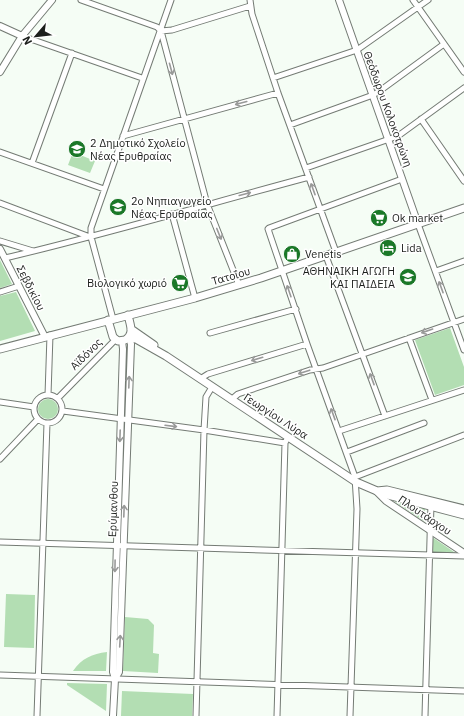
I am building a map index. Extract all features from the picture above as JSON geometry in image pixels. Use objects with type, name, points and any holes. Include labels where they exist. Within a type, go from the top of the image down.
[{"type":"main road","name":"Τατοΐου","points":[[0,349],[239,285],[464,208]]},
{"type":"main road","name":"Ερύμανθου","points":[[122,340],[131,334],[128,315]]},
{"type":"main road","name":"Αϊδόνος","points":[[111,320],[113,337],[122,340]]},
{"type":"main road","name":"Γεωργίου Λύρα","points":[[131,329],[158,348],[166,356]]},
{"type":"main road","name":"Γεωργίου Λύρα","points":[[122,340],[136,339],[166,356],[231,400],[286,440],[377,491],[387,490],[464,515]]},
{"type":"main road","name":"Γεωργίου Λύρα","points":[[431,504],[464,509]]},
{"type":"street","points":[[1,68],[22,36],[52,0]]},
{"type":"street","points":[[81,0],[157,27],[161,31],[207,204],[239,285]]},
{"type":"street","points":[[111,320],[91,237],[91,228],[142,78],[161,31],[171,0]]},
{"type":"street","name":"Θεόδωρου Κολοκοτρώνη","points":[[339,0],[418,224]]},
{"type":"street","points":[[413,0],[464,72]]},
{"type":"street","points":[[273,78],[357,50],[428,0]]},
{"type":"street","points":[[161,31],[172,30],[250,3],[278,93],[336,252]]},
{"type":"street","points":[[0,26],[22,36],[142,78]]},
{"type":"street","points":[[290,125],[373,95],[391,84],[444,44]]},
{"type":"street","points":[[32,163],[72,53]]},
{"type":"street","points":[[306,168],[398,136],[464,88]]},
{"type":"street","points":[[123,136],[278,93]]},
{"type":"street","points":[[421,119],[464,181]]},
{"type":"street","points":[[0,152],[104,189]]},
{"type":"street","points":[[5,258],[91,237],[309,177]]},
{"type":"street","points":[[350,716],[357,509],[356,479],[307,344],[268,230],[269,228],[402,179]]},
{"type":"street","points":[[0,204],[91,237]]},
{"type":"street","points":[[172,214],[195,298]]},
{"type":"street","points":[[418,224],[464,350]]},
{"type":"street","points":[[0,241],[34,251]]},
{"type":"street","name":"Σεβδικίου","points":[[0,249],[19,286],[48,336]]},
{"type":"street","points":[[326,256],[385,416]]},
{"type":"street","points":[[436,271],[464,261]]},
{"type":"street","points":[[0,292],[19,286]]},
{"type":"street","points":[[210,333],[296,309]]},
{"type":"street","points":[[231,400],[238,394],[310,370],[323,368],[464,319]]},
{"type":"street","points":[[48,336],[48,395]]},
{"type":"street","points":[[409,338],[432,400]]},
{"type":"street","name":"Αϊδόνος","points":[[58,398],[122,340]]},
{"type":"street","name":"Ερύμανθου","points":[[113,716],[122,340]]},
{"type":"street","name":"Ερύμανθου","points":[[115,679],[119,672],[131,344],[122,340]]},
{"type":"street","points":[[200,379],[208,374],[307,344]]},
{"type":"street","points":[[196,716],[204,430],[206,397],[212,387]]},
{"type":"street","points":[[339,431],[464,390]]},
{"type":"street","points":[[48,395],[58,398],[63,411],[58,420],[53,423],[47,423],[38,419],[34,407],[39,398],[48,395]]},
{"type":"street","points":[[0,402],[34,407]]},
{"type":"street","points":[[63,411],[286,440],[280,550],[277,716]]},
{"type":"street","points":[[0,459],[38,419]]},
{"type":"street","points":[[37,716],[47,423]]},
{"type":"street","points":[[347,452],[424,423]]},
{"type":"street","points":[[356,479],[464,435]]},
{"type":"street","name":"Πλουτάρχου","points":[[377,491],[386,501],[464,553]]},
{"type":"street","points":[[424,716],[431,504]]},
{"type":"street","points":[[0,542],[464,556]]},
{"type":"street","points":[[0,675],[464,691]]},
{"type":"green space","points":[[73,152],[95,161],[90,173],[68,165]]},
{"type":"green space","points":[[0,260],[12,284],[0,288]]},
{"type":"green space","points":[[16,292],[35,331],[0,341],[0,296]]},
{"type":"green space","points":[[450,328],[464,367],[464,385],[435,395],[415,340]]},
{"type":"green space","points":[[44,399],[52,399],[58,405],[58,413],[52,419],[44,419],[38,413],[38,405]]},
{"type":"green space","points":[[394,501],[425,509],[425,522]]},
{"type":"green space","points":[[432,537],[457,554],[430,554]]},
{"type":"green space","points":[[6,594],[35,595],[34,648],[4,647]]},
{"type":"green space","points":[[125,617],[148,619],[154,625],[153,653],[159,654],[158,673],[123,671]]},
{"type":"green space","points":[[107,652],[106,671],[73,671],[88,657]]},
{"type":"green space","points":[[67,683],[107,684],[106,711],[67,685]]},
{"type":"green space","points":[[122,691],[193,694],[192,716],[121,716]]},
{"type":"place","name":"2 Δημοτικό Σχολείο Νέας Ερυθραίας","points":[[77,149]]},
{"type":"place","name":"2ο Νηπιαγωγείο Νέας Ερυθραίας","points":[[118,207]]},
{"type":"place","name":"Ok market","points":[[379,218]]},
{"type":"place","name":"Lida","points":[[388,248]]},
{"type":"place","name":"Venetis","points":[[292,254]]},
{"type":"place","name":"ΑΘΗΝΑΙΚΗ ΑΓΩΓΗ ΚΑΙ ΠΑΙΔΕΙΑ","points":[[408,277]]},
{"type":"place","name":"Βιολογικό χωριό","points":[[180,283]]}]
